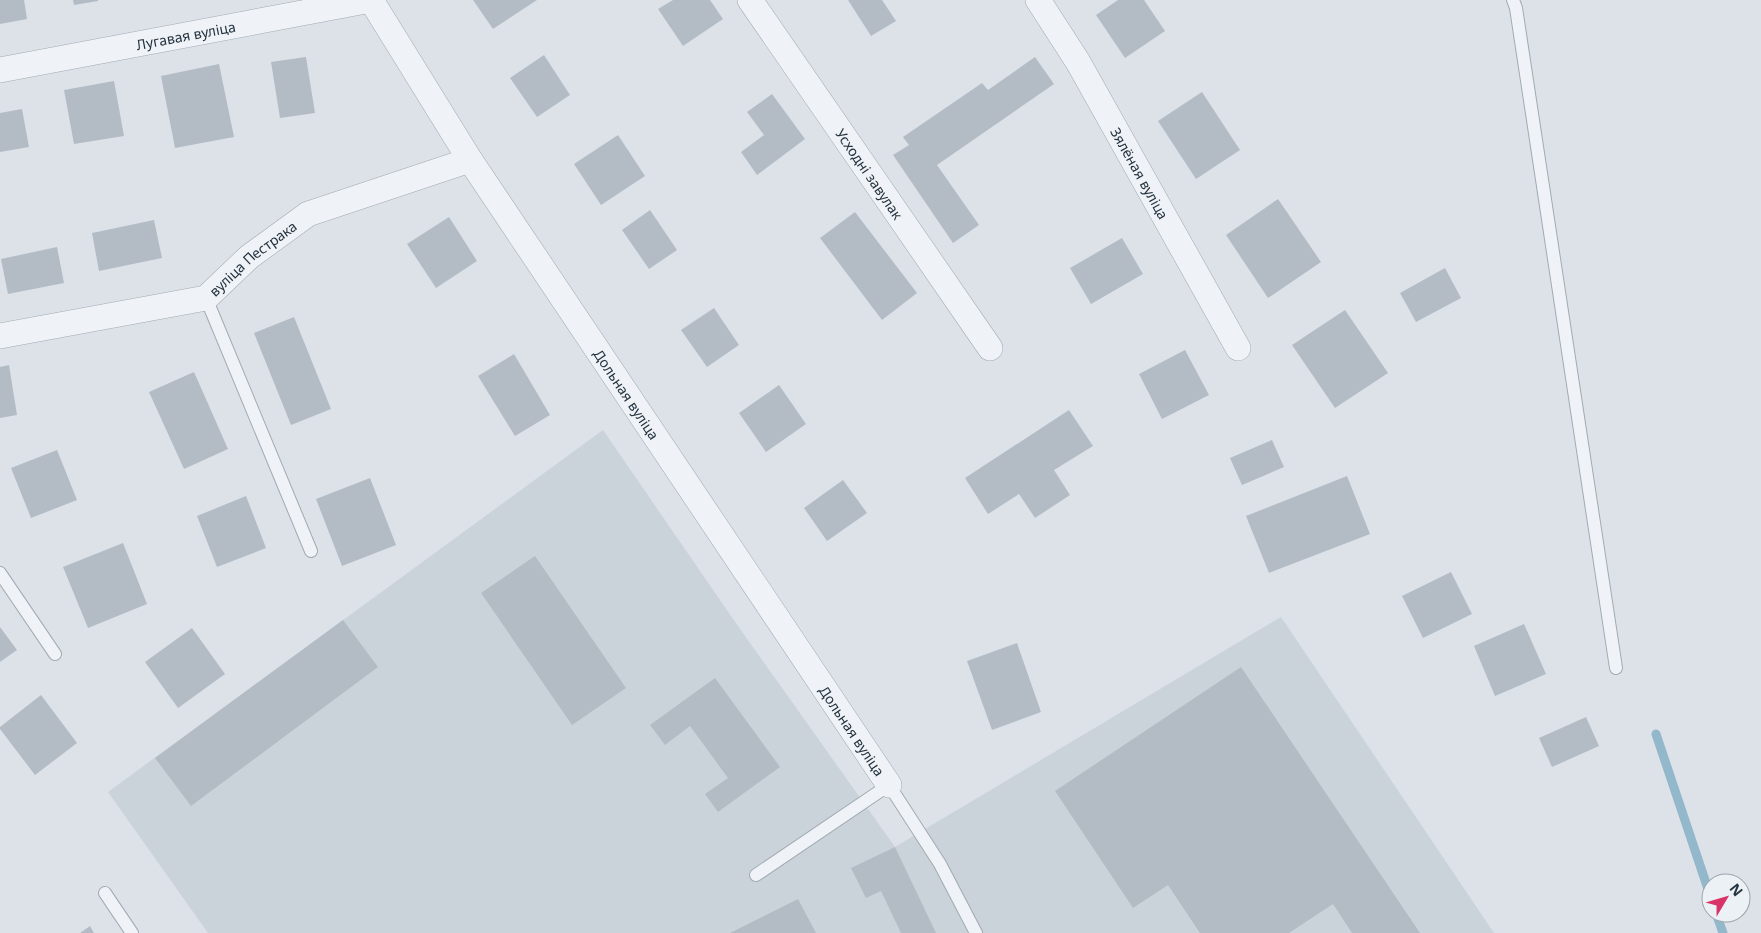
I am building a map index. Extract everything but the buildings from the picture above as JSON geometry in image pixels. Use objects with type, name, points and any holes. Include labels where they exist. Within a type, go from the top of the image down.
[{"type":"street","name":"Лугавая вуліца","points":[[0,70],[371,0]]},
{"type":"street","name":"Дольная вуліца","points":[[371,0],[470,160],[889,785]]},
{"type":"street","name":"Усходні завулак","points":[[750,0],[990,348]]},
{"type":"street","name":"Зялёная вуліца","points":[[1038,0],[1078,62],[1238,348]]},
{"type":"street","name":"вуліца Пестрака","points":[[0,336],[206,298],[249,257],[308,214],[470,160]]},
{"type":"lane","points":[[1513,0],[1516,8],[1547,205],[1616,668]]},
{"type":"lane","points":[[206,298],[311,551]]},
{"type":"lane","points":[[0,573],[55,654]]},
{"type":"lane","points":[[756,875],[889,785],[940,864],[976,933]]},
{"type":"lane","points":[[105,893],[132,933]]},
{"type":"shaded area","points":[[603,430],[733,619],[895,847],[1281,617],[1494,933],[208,933],[108,792]]},
{"type":"waterway","points":[[1656,734],[1703,873]]},
{"type":"waterway","points":[[1720,923],[1723,933]]}]
